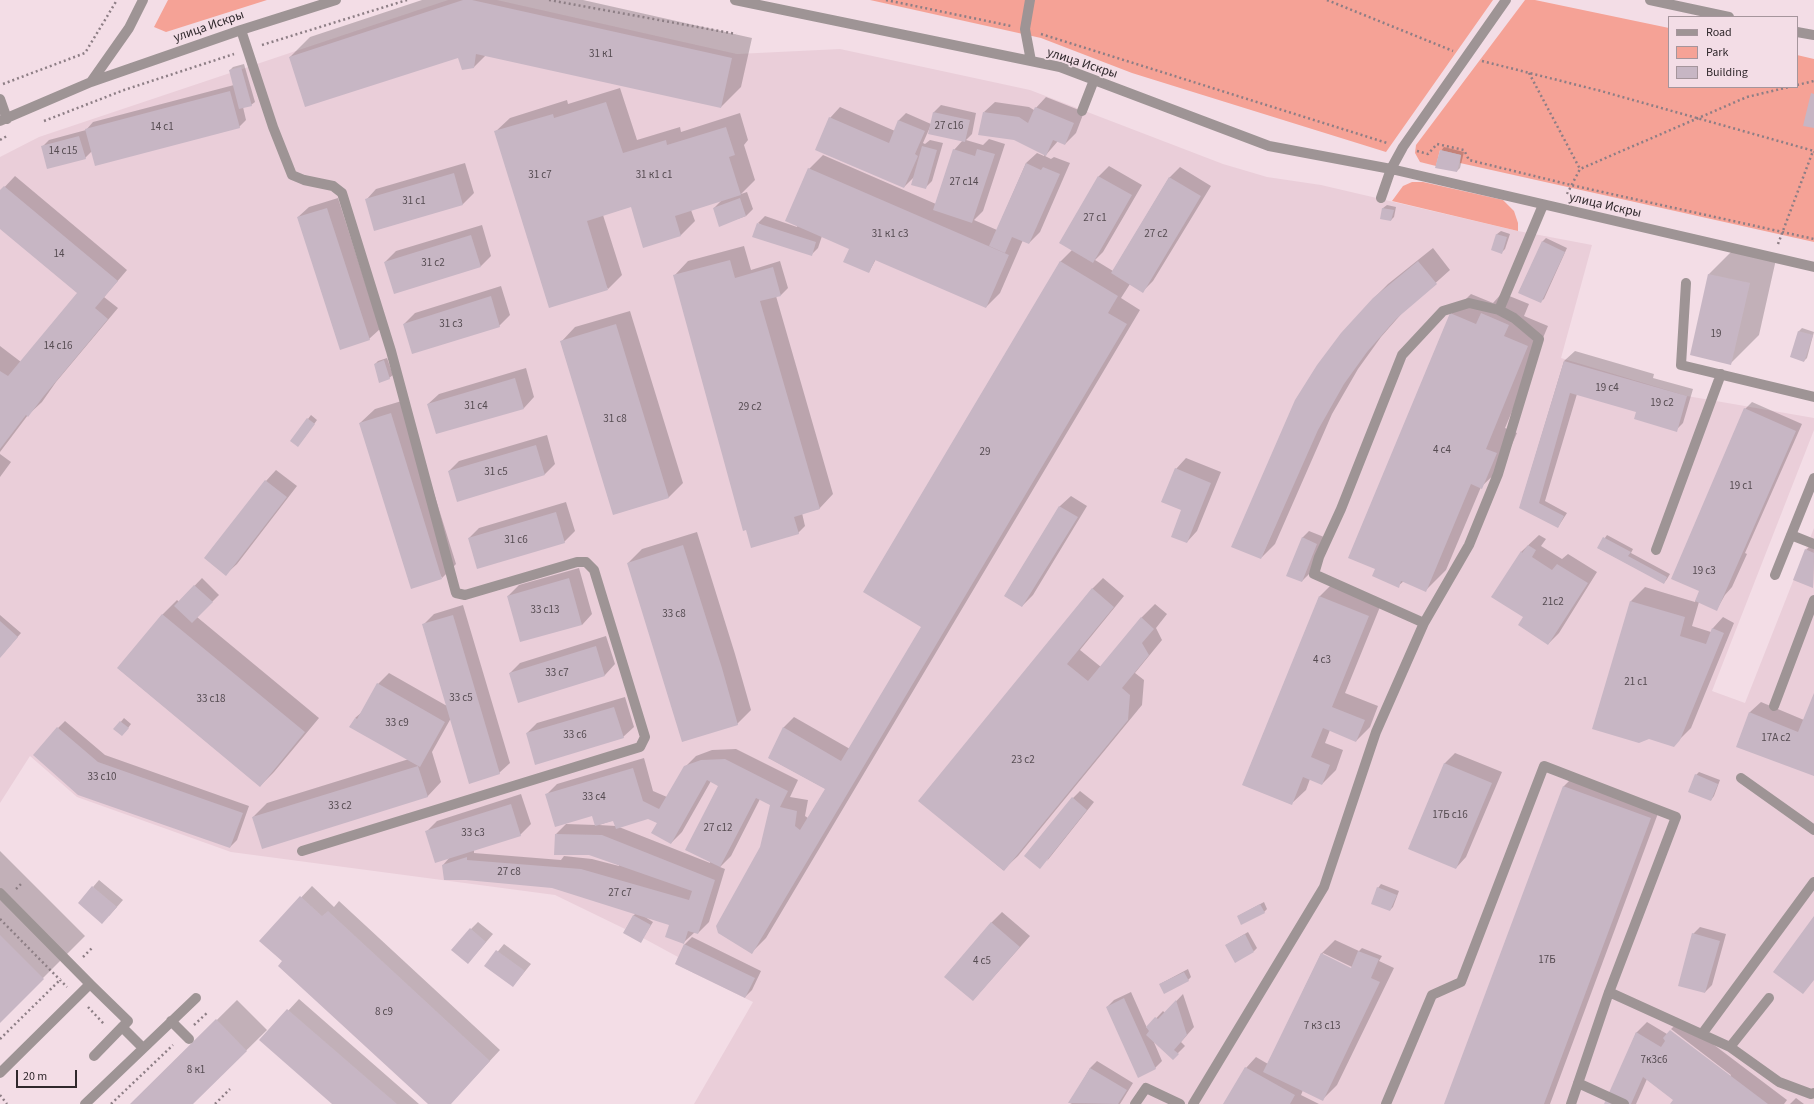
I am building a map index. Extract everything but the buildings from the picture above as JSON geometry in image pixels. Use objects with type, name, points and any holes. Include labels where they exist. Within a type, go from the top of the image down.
[{"type":"street","points":[[91,82],[129,28],[144,0]]},
{"type":"street","name":"улица Искры","points":[[3,120],[91,82],[241,30],[336,0]]},
{"type":"street","name":"улица Искры","points":[[734,0],[1060,67],[1269,146],[1391,169],[1814,267]]},
{"type":"street","points":[[1030,0],[1025,29],[1031,61]]},
{"type":"street","points":[[1381,198],[1391,169],[1403,147],[1506,0]]},
{"type":"street","points":[[1650,0],[1724,16]]},
{"type":"street","points":[[241,30],[273,127],[292,175],[304,180],[333,186],[342,193],[391,351],[456,593],[465,595],[576,562],[586,562],[594,570],[645,737],[640,747],[302,850]]},
{"type":"street","points":[[1798,32],[1814,35]]},
{"type":"street","points":[[1082,111],[1094,80]]},
{"type":"street","points":[[0,100],[3,120]]},
{"type":"street","points":[[1499,310],[1543,205]]},
{"type":"street","points":[[1686,283],[1681,365],[1814,397]]},
{"type":"street","points":[[1193,1104],[1324,887],[1376,732],[1424,623],[1469,545],[1498,474],[1539,339],[1514,318],[1499,310],[1469,303],[1443,311],[1402,356],[1344,503],[1319,557],[1314,574],[1424,623]]},
{"type":"street","points":[[1656,550],[1721,374]]},
{"type":"street","points":[[1775,575],[1814,478]]},
{"type":"street","points":[[1791,535],[1814,544]]},
{"type":"street","points":[[1774,706],[1814,600]]},
{"type":"street","points":[[1386,1104],[1432,995],[1461,982],[1544,766],[1676,817],[1610,992],[1571,1104]]},
{"type":"street","points":[[1741,778],[1814,830]]},
{"type":"street","points":[[1702,1034],[1814,882]]},
{"type":"street","points":[[0,893],[128,1021],[94,1056]]},
{"type":"street","points":[[0,1073],[90,984]]},
{"type":"street","points":[[1610,992],[1730,1047],[1779,1082],[1811,1094],[1814,1093]]},
{"type":"street","points":[[85,1104],[196,998]]},
{"type":"street","points":[[1730,1047],[1769,998]]},
{"type":"street","points":[[171,1021],[187,1036]]},
{"type":"street","points":[[122,1028],[143,1048]]},
{"type":"street","points":[[1578,1083],[1624,1104]]},
{"type":"street","points":[[1135,1104],[1146,1088],[1180,1104]]},
{"type":"path","points":[[0,85],[85,53],[117,0]]},
{"type":"path","points":[[39,123],[124,90],[407,0]]},
{"type":"path","points":[[549,0],[736,34]]},
{"type":"path","points":[[886,0],[1025,29],[1358,135],[1428,154],[1437,144],[1464,150],[1469,160],[1571,185],[1814,239]]},
{"type":"path","points":[[1327,0],[1458,53]]},
{"type":"path","points":[[1478,60],[1601,91],[1814,152],[1772,258]]},
{"type":"path","points":[[1529,73],[1580,169]]},
{"type":"path","points":[[1798,85],[1814,81]]},
{"type":"path","points":[[1560,209],[1580,169],[1747,97],[1785,88]]},
{"type":"path","points":[[0,140],[12,134]]},
{"type":"path","points":[[0,1039],[93,947]]},
{"type":"path","points":[[112,1104],[187,1036],[208,1012]]},
{"type":"path","points":[[215,1104],[230,1089]]},
{"type":"path","points":[[0,1095],[7,1104]]},
{"type":"shaded area","points":[[448,0],[497,0],[737,54],[840,49],[1030,90],[1223,164],[1267,177],[1321,185],[1518,231],[1592,245],[1561,358],[1687,396],[1814,418],[1814,430],[1712,691],[1745,703],[1814,528],[1814,1104],[694,1104],[753,1002],[675,964],[678,957],[643,938],[633,915],[625,929],[555,895],[231,852],[77,797],[30,756],[0,803],[0,157],[39,137]]},
{"type":"green space","points":[[168,0],[267,0],[166,32],[154,27]]},
{"type":"green space","points":[[870,0],[1493,0],[1386,152],[1132,73],[1041,38]]},
{"type":"green space","points":[[1525,0],[1535,0],[1668,28],[1668,88],[1798,88],[1798,55],[1814,59],[1814,242],[1460,163],[1461,155],[1440,150],[1436,166],[1420,162],[1415,153],[1416,145]]},
{"type":"green space","points":[[1412,182],[1423,182],[1503,200],[1514,211],[1518,223],[1518,231],[1392,201],[1403,186]]}]
